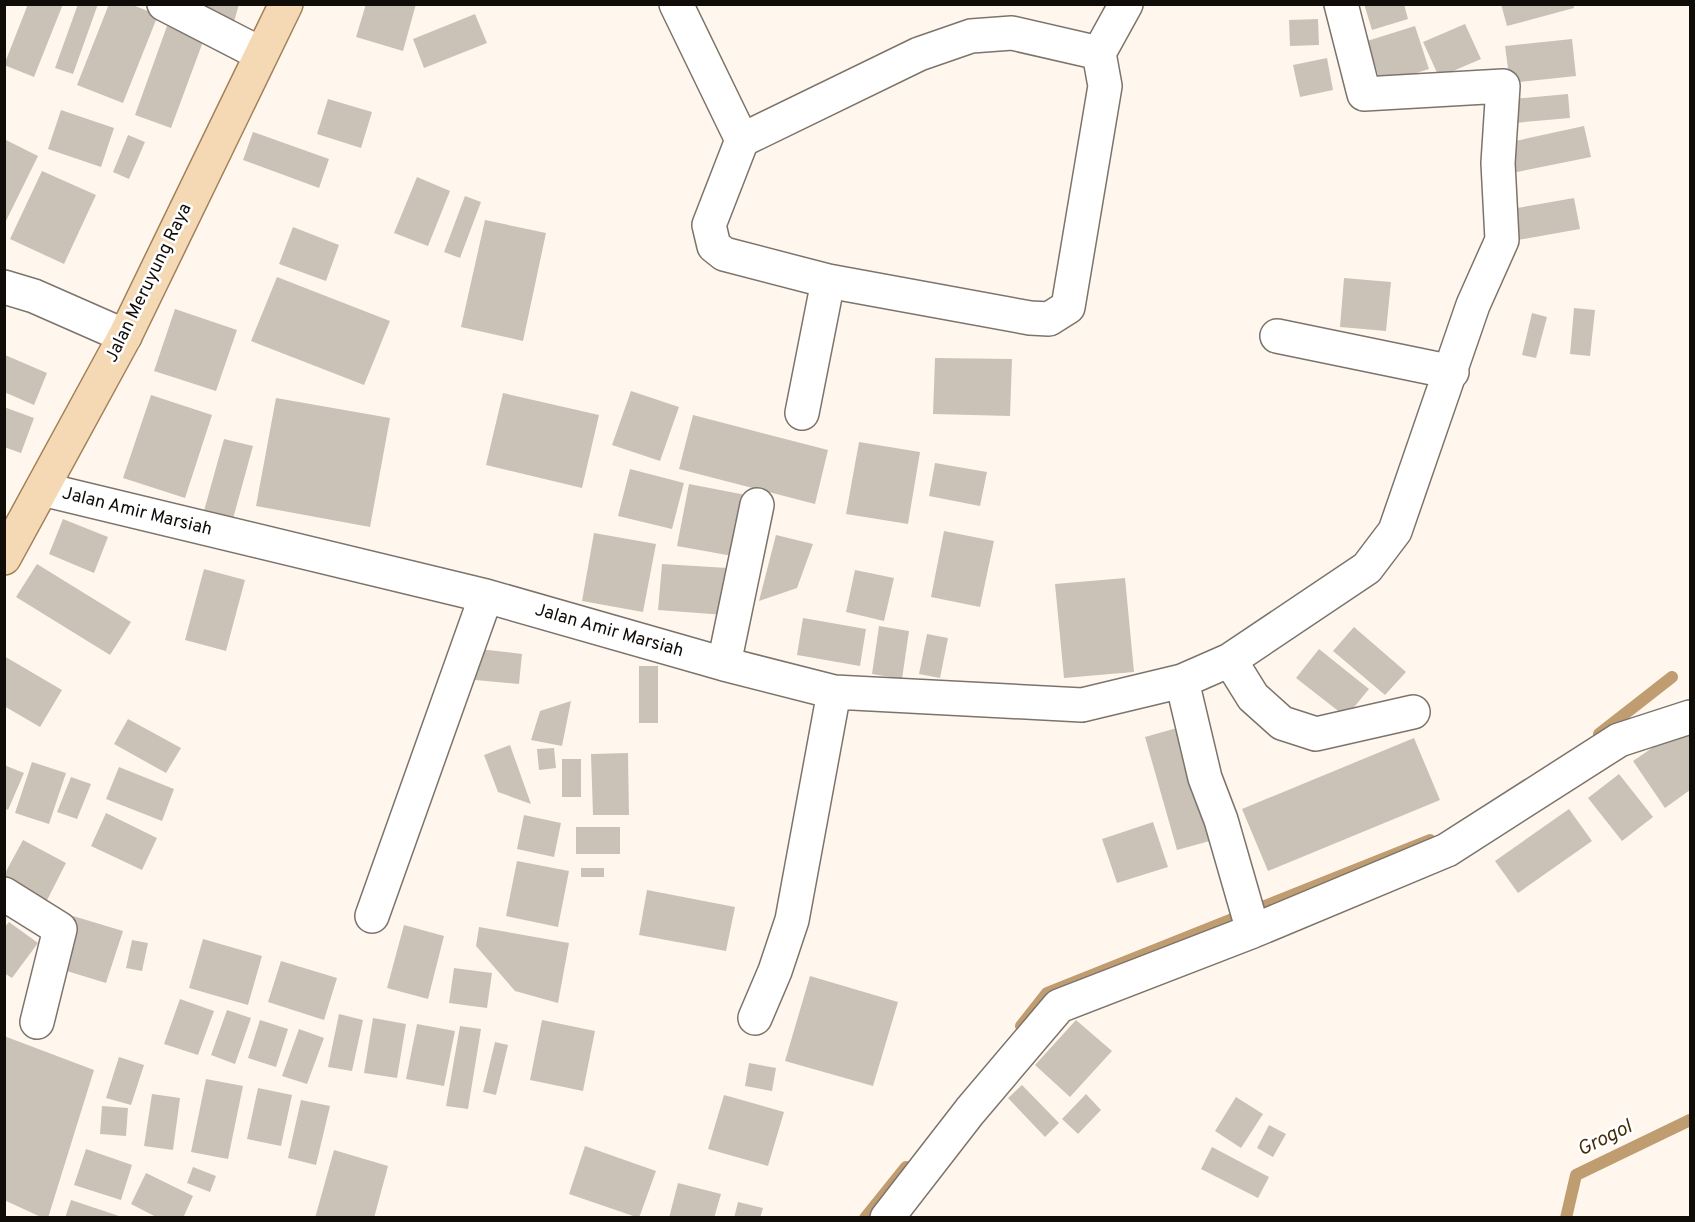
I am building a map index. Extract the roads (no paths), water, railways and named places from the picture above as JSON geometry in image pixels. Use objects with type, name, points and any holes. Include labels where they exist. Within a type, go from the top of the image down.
[{"type":"main road","name":"Jalan Meruyung Raya","points":[[4,558],[125,336],[286,4]]},
{"type":"street","points":[[164,4],[261,54]]},
{"type":"street","points":[[676,4],[742,140]]},
{"type":"street","points":[[1099,53],[1012,33],[971,36],[919,54],[742,140],[709,225],[714,246],[724,254],[828,281],[1030,318],[1049,319],[1068,307],[1106,86],[1099,53],[1126,4]]},
{"type":"street","name":"Jalan Amir Marsiah","points":[[42,489],[486,596],[724,664],[834,692],[1082,705],[1182,681],[1230,660],[1367,568],[1395,531],[1452,372],[1473,305],[1502,240],[1498,163],[1503,86],[1365,94],[1341,4]]},
{"type":"street","points":[[802,413],[828,281]]},
{"type":"street","points":[[4,287],[34,296],[125,336]]},
{"type":"street","points":[[1277,336],[1452,372]]},
{"type":"street","points":[[724,664],[757,505]]},
{"type":"street","points":[[372,916],[486,596]]},
{"type":"street","points":[[1230,660],[1253,697],[1282,723],[1316,734],[1413,712]]},
{"type":"street","points":[[1182,681],[1205,778],[1221,820],[1252,931]]},
{"type":"street","points":[[755,1018],[775,971],[792,920],[834,692]]},
{"type":"street","points":[[887,1218],[970,1111],[1059,1006],[1252,931],[1448,850],[1619,740],[1690,717]]},
{"type":"street","points":[[4,894],[60,928],[37,1022]]},
{"type":"waterway","points":[[1599,734],[1672,677]]},
{"type":"waterway","points":[[1021,1026],[1047,993],[1430,840]]},
{"type":"waterway","name":"Grogol","points":[[1566,1218],[1576,1175],[1690,1120]]},
{"type":"waterway","points":[[865,1218],[906,1167]]}]
